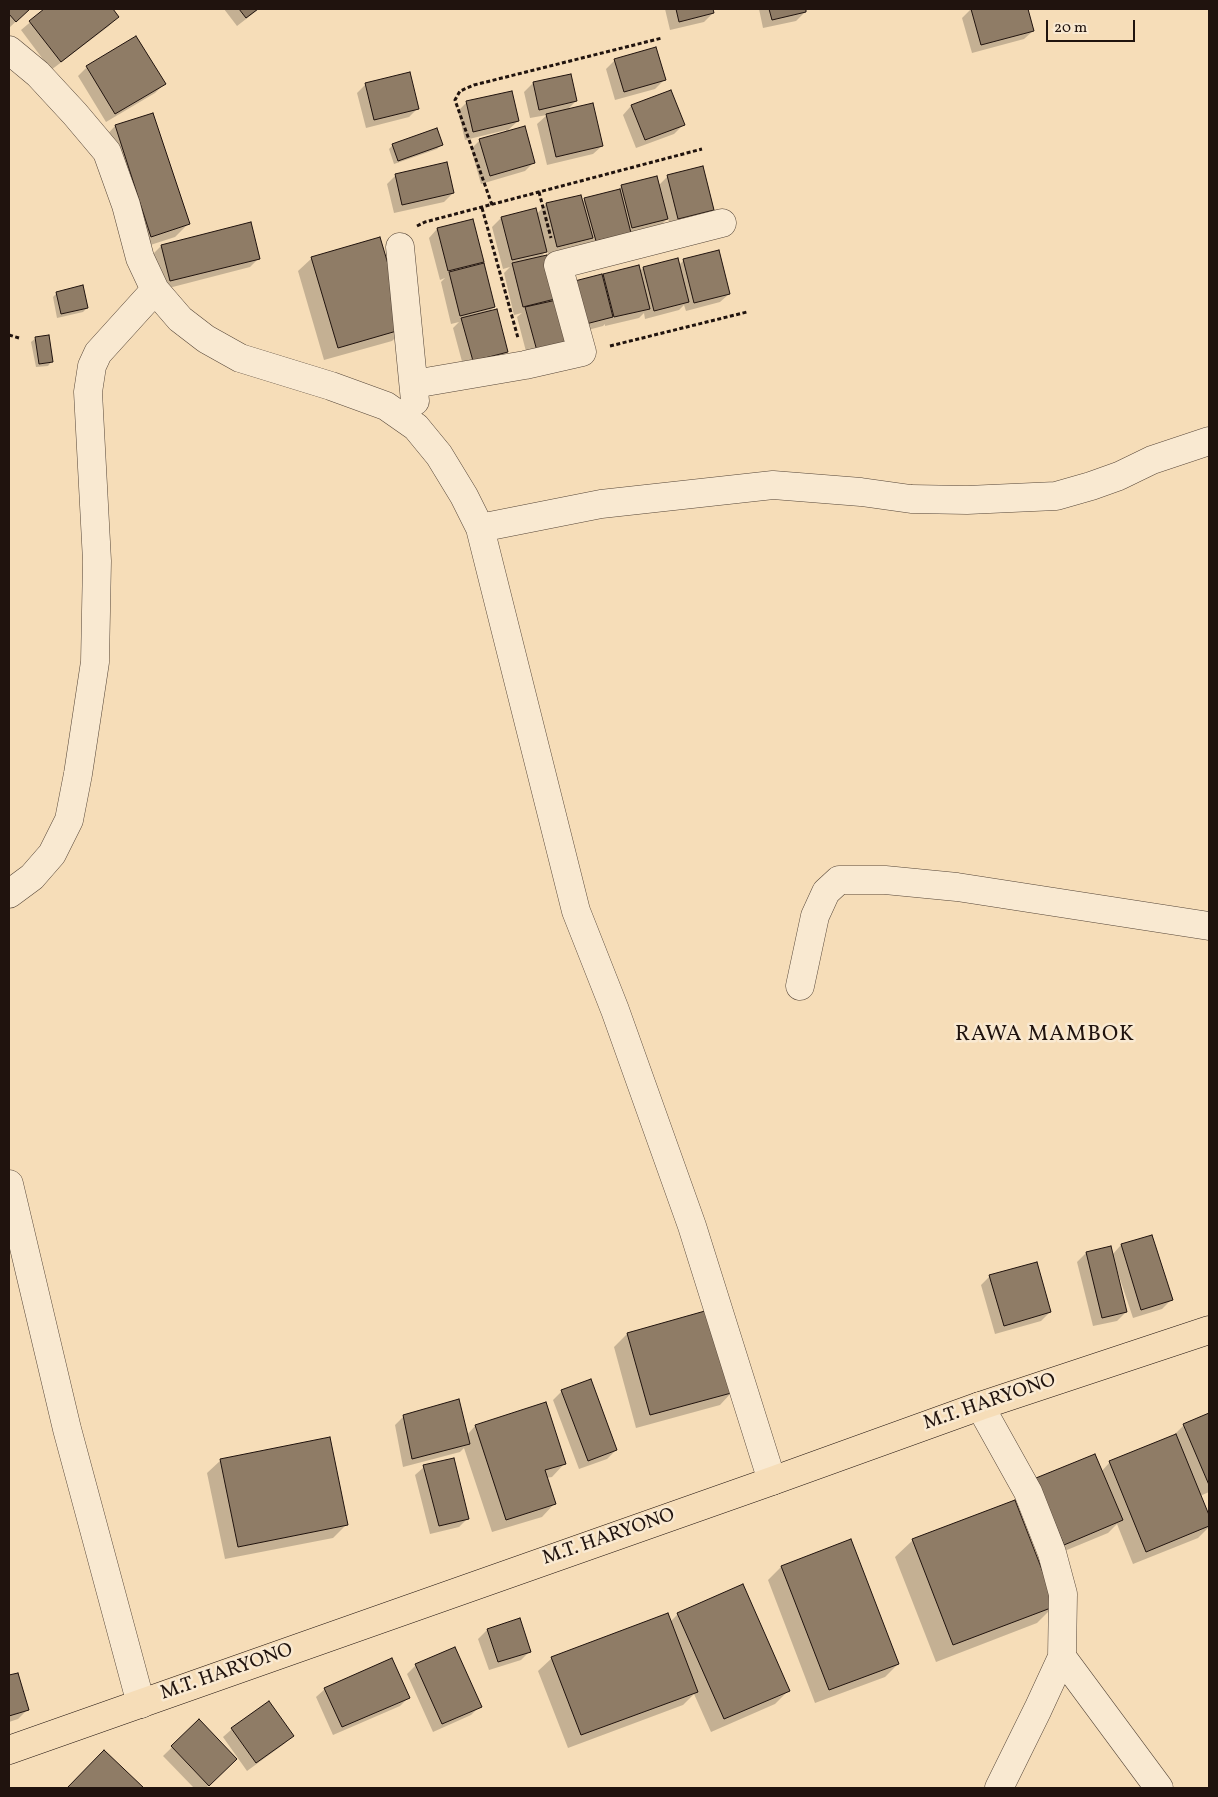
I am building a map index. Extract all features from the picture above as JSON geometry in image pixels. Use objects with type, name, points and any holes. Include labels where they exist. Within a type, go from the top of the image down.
[{"type":"highway","name":"M.T. HARYONO","points":[[9,1750],[980,1406],[1209,1330]]},
{"type":"street","points":[[9,50],[38,74],[107,152],[126,205],[140,258],[155,290],[164,303],[180,319],[206,339],[240,358],[331,386],[386,406],[416,427],[439,456],[464,496],[480,528],[576,911],[615,1010],[692,1226],[772,1481]]},
{"type":"street","points":[[414,384],[525,365],[582,352],[558,265],[722,223]]},
{"type":"street","points":[[400,247],[414,384],[416,427]]},
{"type":"street","points":[[9,894],[32,877],[52,854],[69,820],[81,755],[95,662],[97,561],[88,392],[92,366],[98,354],[155,290]]},
{"type":"street","points":[[480,528],[601,504],[773,485],[911,498],[967,500],[1056,496],[1091,486],[1119,476],[1152,460],[1209,442]]},
{"type":"street","points":[[800,986],[816,916],[826,892],[839,880],[885,880],[956,887],[1209,926]]},
{"type":"street","points":[[9,1184],[67,1429],[141,1704]]},
{"type":"street","points":[[980,1406],[1028,1492],[1052,1553],[1063,1594],[1062,1657],[999,1788]]},
{"type":"street","points":[[1062,1657],[1159,1788]]},
{"type":"path","points":[[492,205],[455,100],[460,91],[474,85],[662,38]]},
{"type":"path","points":[[400,247],[411,228],[425,222],[702,149]]},
{"type":"path","points":[[539,192],[558,265]]},
{"type":"path","points":[[482,208],[525,365]]},
{"type":"path","points":[[582,352],[748,312]]},
{"type":"path","points":[[9,335],[20,338]]},
{"type":"building","points":[[9,9],[30,9],[16,22],[9,14]]},
{"type":"building","points":[[44,9],[113,9],[119,17],[61,62],[29,21]]},
{"type":"building","points":[[239,9],[258,9],[246,18]]},
{"type":"building","points":[[676,9],[713,9],[714,13],[679,22]]},
{"type":"building","points":[[769,9],[806,9],[806,12],[772,20]]},
{"type":"building","points":[[971,9],[1028,9],[1034,31],[981,45]]},
{"type":"building","points":[[136,36],[166,84],[115,114],[86,66]]},
{"type":"building","points":[[656,47],[666,80],[624,92],[614,59]]},
{"type":"building","points":[[410,72],[419,109],[374,120],[365,83]]},
{"type":"building","points":[[571,74],[577,101],[539,110],[533,82]]},
{"type":"building","points":[[671,90],[685,125],[645,140],[631,105]]},
{"type":"building","points":[[512,91],[519,121],[473,132],[466,101]]},
{"type":"building","points":[[593,103],[603,146],[556,157],[546,114]]},
{"type":"building","points":[[153,113],[190,224],[151,237],[115,125]]},
{"type":"building","points":[[525,126],[535,163],[490,176],[479,139]]},
{"type":"building","points":[[437,128],[443,145],[398,161],[392,144]]},
{"type":"building","points":[[447,162],[454,193],[402,205],[395,174]]},
{"type":"building","points":[[703,166],[714,210],[678,219],[667,175]]},
{"type":"building","points":[[657,176],[668,219],[632,228],[621,185]]},
{"type":"building","points":[[620,189],[631,233],[596,241],[584,198]]},
{"type":"building","points":[[581,195],[593,238],[557,247],[546,203]]},
{"type":"building","points":[[536,208],[547,252],[512,260],[501,217]]},
{"type":"building","points":[[473,219],[484,262],[448,271],[437,228]]},
{"type":"building","points":[[251,222],[260,259],[170,281],[161,245]]},
{"type":"building","points":[[380,237],[407,328],[338,348],[311,257]]},
{"type":"building","points":[[719,250],[730,294],[694,303],[683,259]]},
{"type":"building","points":[[547,255],[559,298],[523,307],[512,263]]},
{"type":"building","points":[[678,258],[689,302],[654,311],[643,267]]},
{"type":"building","points":[[484,263],[495,307],[460,316],[449,272]]},
{"type":"building","points":[[639,265],[650,309],[614,317],[603,274]]},
{"type":"building","points":[[602,274],[613,317],[578,326],[567,283]]},
{"type":"building","points":[[83,285],[88,308],[61,314],[56,292]]},
{"type":"building","points":[[561,299],[572,342],[537,351],[525,307]]},
{"type":"building","points":[[497,309],[508,352],[473,361],[461,318]]},
{"type":"building","points":[[49,335],[53,362],[39,364],[35,337]]},
{"type":"building","points":[[1152,1235],[1173,1300],[1141,1310],[1121,1244]]},
{"type":"building","points":[[1111,1246],[1127,1312],[1102,1318],[1086,1252]]},
{"type":"building","points":[[1037,1262],[1051,1312],[1004,1326],[989,1275]]},
{"type":"building","points":[[712,1309],[735,1392],[650,1415],[627,1333]]},
{"type":"building","points":[[591,1379],[617,1450],[588,1461],[561,1390]]},
{"type":"building","points":[[459,1399],[470,1444],[412,1459],[403,1415]]},
{"type":"building","points":[[546,1402],[566,1464],[545,1470],[556,1504],[506,1520],[475,1425]]},
{"type":"building","points":[[1209,1413],[1209,1485],[1183,1424]]},
{"type":"building","points":[[1176,1434],[1209,1515],[1209,1526],[1146,1552],[1109,1461]]},
{"type":"building","points":[[330,1437],[348,1525],[238,1547],[220,1459]]},
{"type":"building","points":[[1095,1454],[1123,1520],[1064,1545],[1036,1478]]},
{"type":"building","points":[[454,1458],[469,1519],[439,1526],[423,1465]]},
{"type":"building","points":[[1015,1500],[1056,1606],[953,1645],[912,1539]]},
{"type":"building","points":[[851,1539],[899,1664],[829,1690],[781,1566]]},
{"type":"building","points":[[743,1584],[790,1691],[724,1719],[677,1613]]},
{"type":"building","points":[[668,1613],[698,1692],[581,1735],[551,1657]]},
{"type":"building","points":[[520,1618],[531,1652],[498,1662],[487,1629]]},
{"type":"building","points":[[455,1647],[482,1707],[442,1724],[415,1664]]},
{"type":"building","points":[[392,1658],[410,1698],[342,1727],[324,1688]]},
{"type":"building","points":[[18,1673],[29,1710],[9,1716],[9,1675]]},
{"type":"building","points":[[269,1701],[294,1736],[256,1763],[231,1728]]},
{"type":"building","points":[[199,1719],[237,1759],[209,1786],[171,1746]]},
{"type":"building","points":[[104,1750],[144,1788],[67,1788]]},
{"type":"district","name":"RAWA MAMBOK","points":[[1045,1036]]}]
